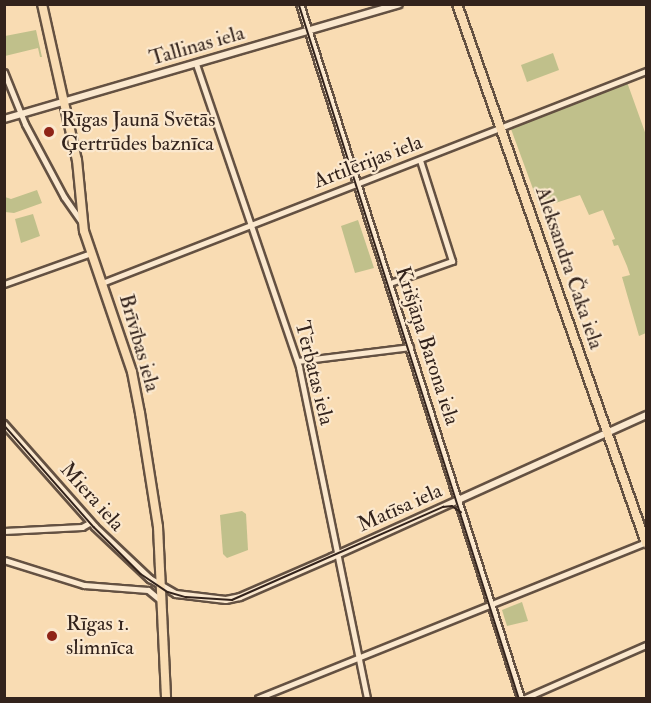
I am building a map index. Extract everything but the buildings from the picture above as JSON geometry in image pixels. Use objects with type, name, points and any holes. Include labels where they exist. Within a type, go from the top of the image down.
[{"type":"main road","name":"Brīvības iela","points":[[42,4],[77,160],[82,223],[133,375],[158,527],[166,699]]},
{"type":"main road","name":"Aleksandra Čaka iela","points":[[457,4],[646,542]]},
{"type":"street","name":"Krišjāņa Barona iela","points":[[300,4],[523,699]]},
{"type":"street","name":"Tallinas iela","points":[[4,119],[399,4]]},
{"type":"street","name":"Tērbatas iela","points":[[196,64],[298,361],[367,699]]},
{"type":"street","name":"Artilērijas iela","points":[[102,283],[646,71]]},
{"type":"street","points":[[4,72],[21,114],[64,197],[82,223]]},
{"type":"street","points":[[390,283],[452,261],[420,160]]},
{"type":"street","points":[[4,284],[91,253]]},
{"type":"street","points":[[298,361],[410,347]]},
{"type":"street","name":"Matīsa iela","points":[[162,587],[186,596],[232,599],[646,415]]},
{"type":"street","name":"Miera iela","points":[[4,424],[91,522],[142,573],[162,587]]},
{"type":"street","points":[[4,531],[82,527],[91,522]]},
{"type":"street","points":[[258,699],[646,542]]},
{"type":"street","points":[[4,561],[84,585],[144,589],[161,601]]},
{"type":"street","points":[[523,699],[646,645]]},
{"type":"green space","points":[[36,30],[42,57],[40,57],[38,48],[5,56],[5,36]]},
{"type":"green space","points":[[553,53],[559,70],[527,82],[521,65]]},
{"type":"green space","points":[[627,82],[646,135],[646,333],[639,336],[622,277],[630,275],[618,245],[614,246],[612,240],[615,239],[603,210],[589,215],[580,195],[540,208],[511,129]]},
{"type":"green space","points":[[37,190],[42,203],[14,213],[5,212],[5,197],[11,199]]},
{"type":"green space","points":[[33,214],[40,236],[21,243],[15,219]]},
{"type":"green space","points":[[358,220],[374,268],[355,273],[341,226]]},
{"type":"green space","points":[[242,511],[246,514],[248,550],[227,558],[223,554],[220,515]]},
{"type":"green space","points":[[522,602],[528,621],[507,626],[502,610]]},
{"type":"tram line","points":[[299,4],[519,698]]},
{"type":"tram line","points":[[4,425],[94,527],[141,574],[168,592],[186,597],[232,600],[443,507],[452,506],[461,512]]},
{"type":"place","name":"Rīgas Jaunā Svētās Ģertrūdes baznīca","points":[[49,132]]},
{"type":"place","name":"Rīgas 1. slimnīca","points":[[52,636]]}]
